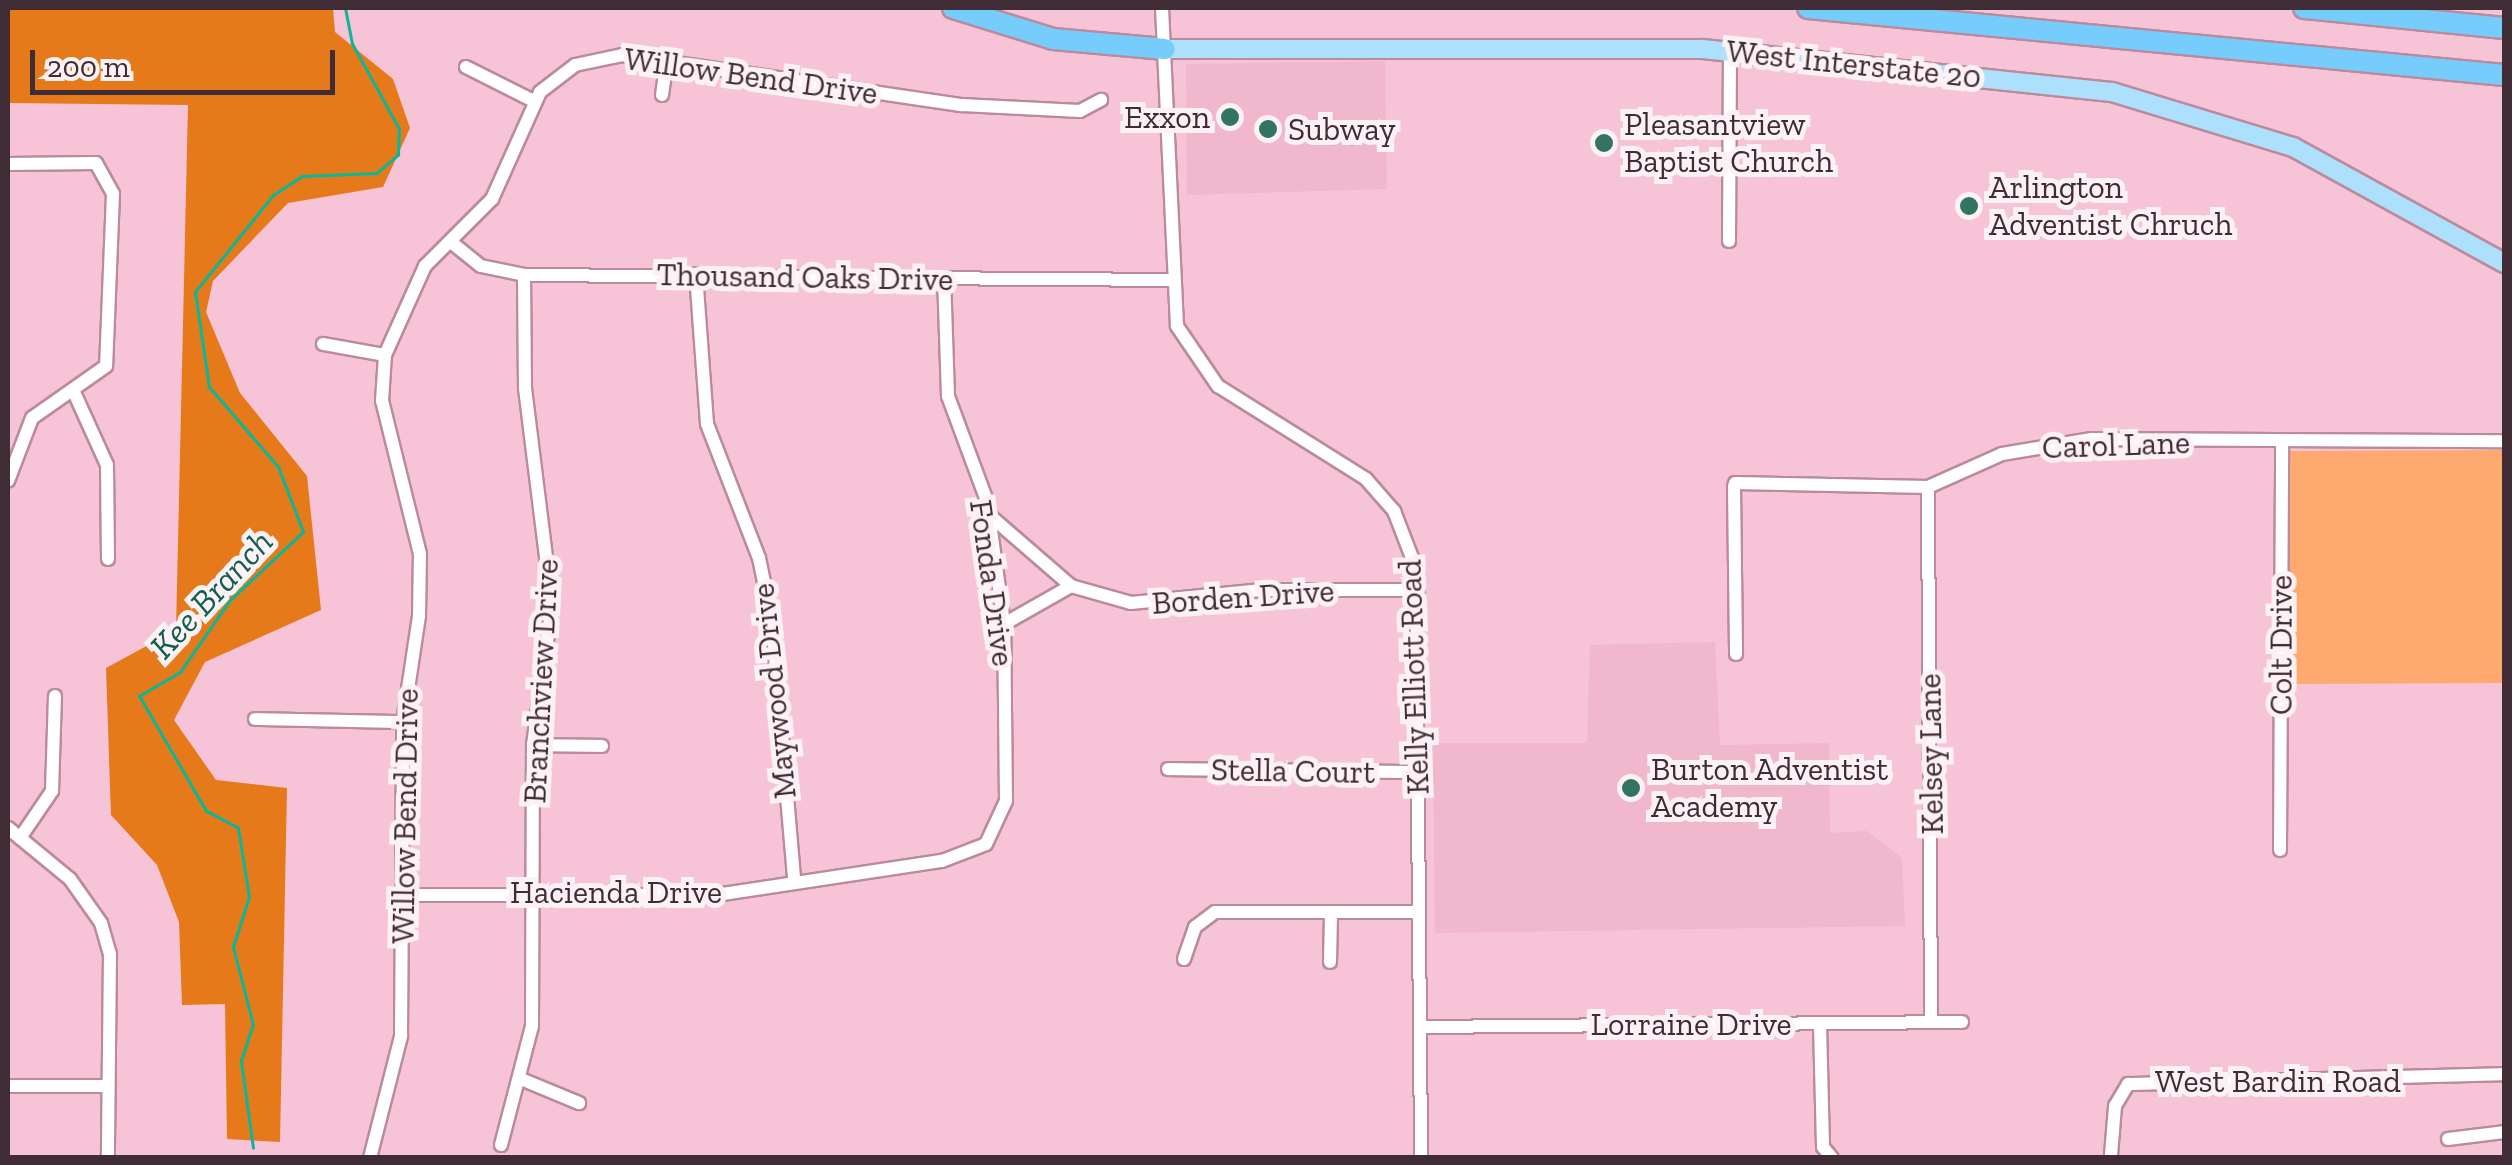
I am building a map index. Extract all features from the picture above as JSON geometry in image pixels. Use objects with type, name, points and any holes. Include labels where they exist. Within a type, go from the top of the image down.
[{"type":"highway","points":[[953,8],[1053,39],[1165,49]]},
{"type":"highway","points":[[1808,8],[2504,75]]},
{"type":"highway","points":[[2304,8],[2504,28]]},
{"type":"main road","name":"West Interstate 20","points":[[1165,49],[1730,51],[2154,100],[2293,148],[2504,263]]},
{"type":"street","name":"Kelly Elliott Road","points":[[1162,8],[1168,280],[1178,326],[1203,372],[1350,467],[1394,511],[1418,590],[1421,1158]]},
{"type":"street","points":[[1729,242],[1730,51]]},
{"type":"street","name":"Willow Bend Drive","points":[[370,1158],[401,1036],[402,722],[420,554],[382,401],[385,355],[411,286],[492,199],[534,102],[575,65],[622,55],[962,105],[1080,111],[1101,100]]},
{"type":"street","points":[[662,95],[667,61]]},
{"type":"street","points":[[466,67],[534,102]]},
{"type":"street","points":[[8,164],[106,169],[111,344],[106,366],[32,418],[8,481]]},
{"type":"street","name":"Thousand Oaks Drive","points":[[451,242],[481,266],[524,275],[1168,280]]},
{"type":"street","name":"Maywood Drive","points":[[696,274],[707,424],[759,558],[772,620],[794,878]]},
{"type":"street","name":"Branchview Drive","points":[[501,1145],[521,1079],[534,892],[534,744],[559,605],[524,389],[524,275]]},
{"type":"street","name":"Fonda Drive","points":[[944,278],[948,396],[988,514],[1004,624],[1006,801],[996,830]]},
{"type":"street","points":[[324,344],[385,355]]},
{"type":"street","points":[[73,390],[107,465],[108,559]]},
{"type":"street","name":"Colt Drive","points":[[2280,850],[2282,440]]},
{"type":"street","name":"Carol Lane","points":[[1736,654],[1735,485],[1928,487],[2043,445],[2504,441]]},
{"type":"street","name":"Kelsey Lane","points":[[1928,487],[1931,1022]]},
{"type":"street","name":"Borden Drive","points":[[988,514],[1070,586],[1159,606],[1262,590],[1418,590]]},
{"type":"street","points":[[1004,624],[1070,586]]},
{"type":"street","points":[[20,838],[52,790],[56,696]]},
{"type":"street","points":[[255,719],[402,722]]},
{"type":"street","points":[[534,744],[602,746]]},
{"type":"street","name":"Stella Court","points":[[1168,769],[1418,772]]},
{"type":"street","points":[[8,828],[70,878],[102,923],[110,954],[108,1158]]},
{"type":"street","name":"Hacienda Drive","points":[[402,895],[716,895],[794,878],[942,861],[976,853],[996,830]]},
{"type":"street","points":[[1184,959],[1207,914],[1419,912]]},
{"type":"street","points":[[1330,913],[1330,962]]},
{"type":"street","name":"Lorraine Drive","points":[[1420,1027],[1962,1022]]},
{"type":"street","points":[[1820,1024],[1823,1147],[1832,1158]]},
{"type":"street","name":"West Bardin Road","points":[[2111,1155],[2114,1106],[2128,1084],[2504,1074]]},
{"type":"street","points":[[521,1079],[579,1103]]},
{"type":"street","points":[[8,1086],[108,1086]]},
{"type":"street","points":[[2448,1139],[2504,1132]]},
{"type":"shaded area","points":[[8,8],[333,8],[335,32],[393,79],[410,128],[383,187],[288,203],[213,281],[206,312],[240,393],[307,476],[321,610],[205,662],[174,720],[216,780],[287,788],[280,1142],[227,1139],[225,1004],[182,1005],[179,922],[157,865],[111,815],[106,668],[176,630],[188,105],[8,103]]},
{"type":"shaded area","points":[[1385,61],[1387,189],[1187,195],[1186,64]]},
{"type":"shaded area","points":[[2504,450],[2504,683],[2287,684],[2286,451]]},
{"type":"shaded area","name":"Burton Adventist Academy","points":[[1715,642],[1720,745],[1829,743],[1830,833],[1867,831],[1902,858],[1905,926],[1435,933],[1433,743],[1587,743],[1590,645]]},
{"type":"waterway","name":"Kee Branch","points":[[253,1148],[241,1061],[253,1025],[233,947],[249,897],[238,828],[206,811],[139,696],[180,672],[230,600],[303,532],[278,467],[209,387],[195,292],[273,195],[302,176],[377,173],[398,155],[399,129],[352,44],[345,8]]},
{"type":"place","name":"Exxon","points":[[1230,117]]},
{"type":"place","name":"Subway","points":[[1268,129]]},
{"type":"place","name":"Pleasantview Baptist Church","points":[[1604,143]]},
{"type":"place","name":"Arlington Adventist Chruch","points":[[1969,206]]},
{"type":"place","name":"Burton Adventist Academy","points":[[1631,788]]}]
